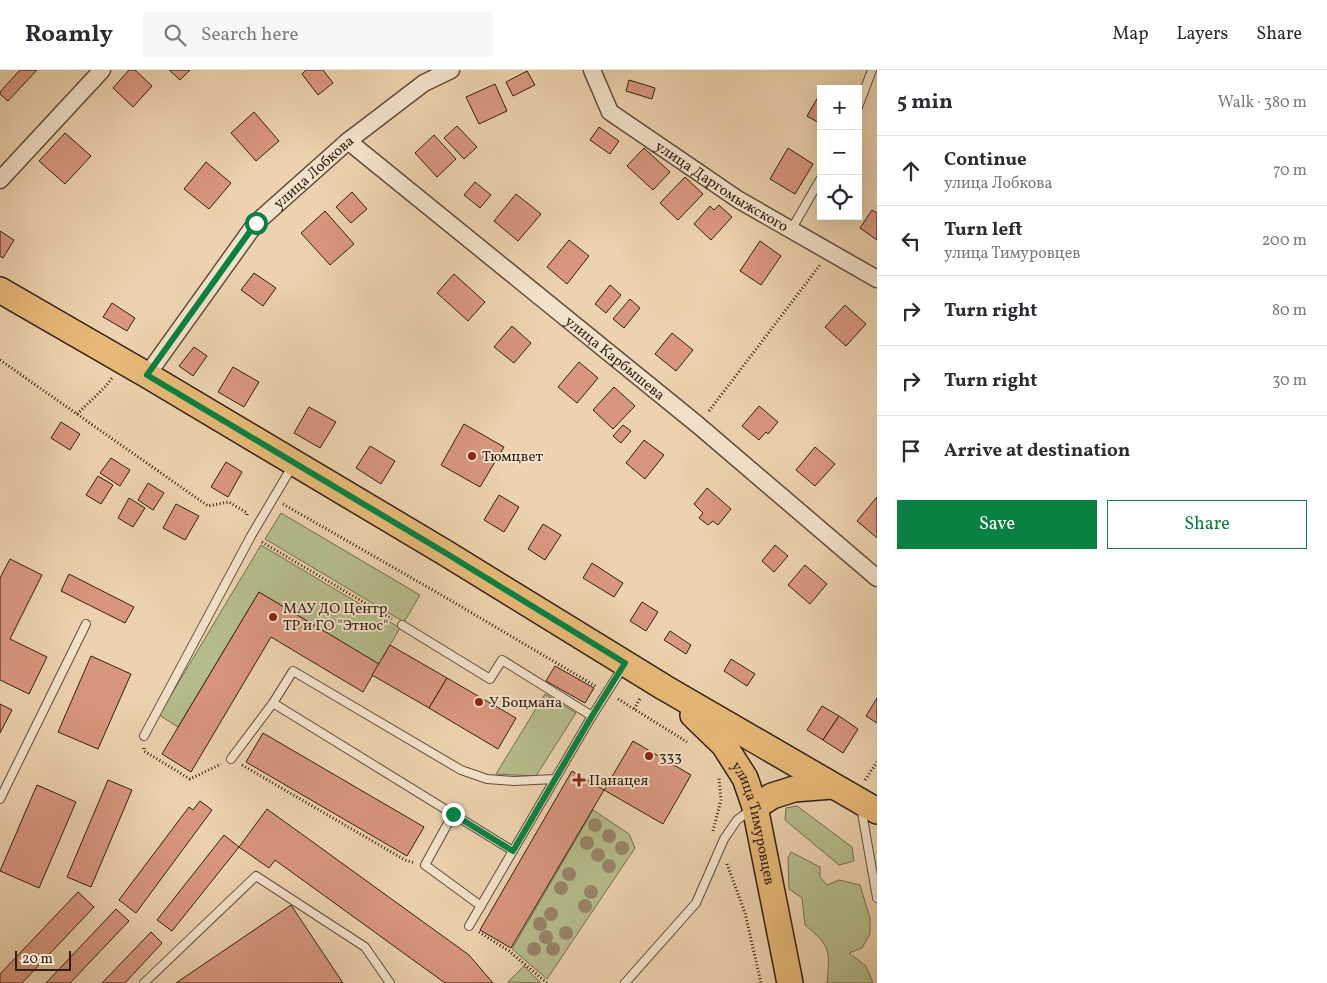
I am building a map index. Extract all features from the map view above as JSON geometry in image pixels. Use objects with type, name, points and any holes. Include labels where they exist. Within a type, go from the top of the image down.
[{"type":"main road","name":"улица Тимуровцев","points":[[0,290],[147,375],[444,552],[665,688],[832,786],[867,797]]},
{"type":"main road","name":"улица Тимуровцев","points":[[665,688],[724,744],[744,778],[755,807],[790,983]]},
{"type":"main road","points":[[755,807],[772,796],[794,789],[832,786]]},
{"type":"street","points":[[0,180],[102,70]]},
{"type":"street","name":"улица Лобкова","points":[[147,375],[256,223],[348,141],[424,82],[451,70]]},
{"type":"street","name":"улица Даргомыжского","points":[[592,70],[610,112],[739,200],[877,279]]},
{"type":"street","name":"улица Карбышева","points":[[348,141],[698,425],[877,578]]},
{"type":"lane","points":[[862,96],[872,70]]},
{"type":"lane","points":[[791,230],[817,185]]},
{"type":"lane","points":[[144,736],[251,536],[294,464]]},
{"type":"lane","points":[[0,799],[86,624]]},
{"type":"lane","points":[[402,625],[490,679],[502,660],[592,716]]},
{"type":"lane","points":[[469,926],[625,663]]},
{"type":"lane","points":[[231,759],[273,703],[293,671],[462,770],[487,779],[514,781],[554,780]]},
{"type":"lane","points":[[273,703],[513,851]]},
{"type":"lane","points":[[867,797],[877,898]]},
{"type":"lane","points":[[625,983],[696,903],[724,839],[737,820],[755,807]]},
{"type":"lane","points":[[453,814],[425,865],[481,906]]},
{"type":"lane","points":[[144,983],[256,876],[365,947],[390,983]]},
{"type":"path","points":[[698,425],[829,252]]},
{"type":"path","points":[[0,360],[208,506],[229,502],[246,513],[251,536],[402,625]]},
{"type":"path","points":[[76,414],[106,386],[123,361]]},
{"type":"path","points":[[144,736],[144,752],[190,779],[231,759],[405,860],[425,865]]},
{"type":"path","points":[[867,797],[877,762]]},
{"type":"path","points":[[469,926],[509,951],[546,983]]},
{"type":"green space","points":[[281,513],[420,595],[404,622],[265,539]]},
{"type":"green space","points":[[261,545],[400,628],[379,664],[259,592],[178,727],[159,715]]},
{"type":"green space","points":[[545,694],[576,713],[536,776],[496,774]]},
{"type":"green space","points":[[797,806],[852,847],[854,861],[839,865],[785,820],[786,808]]},
{"type":"green space","points":[[593,810],[629,834],[635,848],[547,979],[512,949]]},
{"type":"green space","points":[[791,852],[820,867],[820,877],[827,885],[839,880],[860,885],[870,918],[870,934],[862,948],[849,953],[866,966],[873,983],[827,983],[827,950],[820,938],[805,925],[802,898],[789,889],[788,858]]},
{"type":"green space","points":[[524,966],[541,983],[508,982]]},
{"type":"building","points":[[20,70],[37,70],[8,101],[0,92]]},
{"type":"building","points":[[129,70],[135,70],[152,86],[133,107],[113,88]]},
{"type":"building","points":[[169,70],[190,70],[180,80]]},
{"type":"building","points":[[306,70],[323,70],[333,83],[318,95],[302,74]]},
{"type":"building","points":[[527,71],[535,85],[513,96],[506,82]]},
{"type":"building","points":[[629,80],[655,88],[652,99],[626,91]]},
{"type":"building","points":[[495,84],[507,111],[479,124],[466,97]]},
{"type":"building","points":[[817,99],[817,122],[807,116]]},
{"type":"building","points":[[254,112],[279,141],[256,161],[231,133]]},
{"type":"building","points":[[457,126],[477,147],[464,159],[444,138]]},
{"type":"building","points":[[599,127],[619,141],[610,154],[590,140]]},
{"type":"building","points":[[65,133],[91,156],[65,184],[39,161]]},
{"type":"building","points":[[434,135],[456,159],[437,177],[415,153]]},
{"type":"building","points":[[644,148],[670,172],[653,190],[627,166]]},
{"type":"building","points":[[788,148],[813,164],[795,194],[770,179]]},
{"type":"building","points":[[206,162],[231,183],[209,209],[184,189]]},
{"type":"building","points":[[685,177],[703,194],[678,220],[660,203]]},
{"type":"building","points":[[475,182],[491,195],[480,208],[464,195]]},
{"type":"building","points":[[352,192],[367,209],[351,223],[336,207]]},
{"type":"building","points":[[516,194],[541,214],[518,241],[494,221]]},
{"type":"building","points":[[719,205],[732,217],[711,240],[694,224],[710,206],[714,210]]},
{"type":"building","points":[[872,210],[877,213],[877,240],[860,228]]},
{"type":"building","points":[[325,211],[354,244],[330,265],[301,233]]},
{"type":"building","points":[[0,231],[14,240],[3,258],[0,256]]},
{"type":"building","points":[[569,240],[589,256],[567,284],[547,267]]},
{"type":"building","points":[[760,241],[781,256],[761,285],[740,271]]},
{"type":"building","points":[[254,273],[276,288],[263,306],[241,290]]},
{"type":"building","points":[[454,274],[485,302],[468,321],[437,293]]},
{"type":"building","points":[[610,285],[621,295],[606,313],[595,304]]},
{"type":"building","points":[[630,299],[640,308],[624,328],[613,319]]},
{"type":"building","points":[[112,303],[135,318],[127,331],[103,317]]},
{"type":"building","points":[[845,305],[866,324],[846,346],[825,327]]},
{"type":"building","points":[[512,326],[531,343],[514,363],[494,347]]},
{"type":"building","points":[[672,333],[693,350],[676,371],[655,354]]},
{"type":"building","points":[[194,347],[207,356],[193,376],[179,366]]},
{"type":"building","points":[[579,362],[598,378],[577,403],[558,387]]},
{"type":"building","points":[[233,367],[259,382],[244,407],[218,392]]},
{"type":"building","points":[[614,387],[635,406],[613,429],[593,410]]},
{"type":"building","points":[[759,406],[778,422],[768,434],[766,432],[759,440],[742,426]]},
{"type":"building","points":[[309,407],[336,422],[320,448],[294,433]]},
{"type":"building","points":[[61,422],[80,434],[70,450],[51,438]]},
{"type":"building","name":"Тюмцвет","points":[[464,424],[504,447],[480,487],[441,465]]},
{"type":"building","points":[[623,425],[631,431],[621,443],[613,436]]},
{"type":"building","points":[[644,440],[664,455],[645,479],[626,463]]},
{"type":"building","points":[[370,446],[395,461],[381,484],[356,468]]},
{"type":"building","points":[[815,447],[835,464],[815,486],[796,470]]},
{"type":"building","points":[[111,458],[130,470],[120,486],[100,473]]},
{"type":"building","points":[[226,462],[242,472],[228,497],[211,487]]},
{"type":"building","points":[[98,476],[113,485],[101,504],[86,495]]},
{"type":"building","points":[[148,483],[164,493],[153,510],[138,500]]},
{"type":"building","points":[[707,488],[731,509],[718,525],[713,521],[708,525],[699,518],[703,513],[694,504]]},
{"type":"building","points":[[499,495],[519,507],[504,532],[484,520]]},
{"type":"building","points":[[877,497],[877,538],[857,521]]},
{"type":"building","points":[[129,498],[145,508],[133,527],[118,518]]},
{"type":"building","points":[[176,504],[199,516],[185,540],[163,528]]},
{"type":"building","points":[[543,524],[561,535],[545,560],[528,549]]},
{"type":"building","points":[[775,545],[788,556],[774,572],[762,561]]},
{"type":"building","points":[[10,559],[42,575],[10,639],[47,657],[29,694],[0,680],[0,578]]},
{"type":"building","points":[[592,563],[623,583],[614,597],[583,578]]},
{"type":"building","points":[[805,565],[827,584],[810,604],[788,585]]},
{"type":"building","points":[[69,574],[134,607],[125,623],[61,591]]},
{"type":"building","points":[[259,592],[379,664],[363,692],[271,637],[191,772],[162,754]]},
{"type":"building","points":[[642,602],[658,612],[646,631],[630,621]]},
{"type":"building","points":[[670,631],[691,645],[686,654],[664,640]]},
{"type":"building","points":[[390,645],[447,678],[429,708],[372,675]]},
{"type":"building","points":[[91,656],[131,674],[98,749],[58,732]]},
{"type":"building","points":[[731,659],[755,674],[747,686],[724,671]]},
{"type":"building","points":[[555,666],[594,688],[585,703],[546,681]]},
{"type":"building","points":[[447,678],[516,718],[498,749],[429,708]]},
{"type":"building","points":[[877,698],[877,723],[866,716]]},
{"type":"building","points":[[0,704],[12,710],[0,733]]},
{"type":"building","points":[[822,706],[839,716],[823,740],[807,730]]},
{"type":"building","points":[[839,716],[858,729],[843,753],[823,740]]},
{"type":"building","points":[[263,733],[424,827],[407,856],[246,762]]},
{"type":"building","points":[[633,741],[691,775],[663,824],[604,790]]},
{"type":"building","points":[[572,771],[604,790],[511,948],[480,930]]},
{"type":"building","points":[[108,780],[132,790],[91,887],[67,877]]},
{"type":"building","points":[[37,785],[76,802],[39,888],[0,871]]},
{"type":"building","points":[[200,801],[212,810],[136,913],[119,900],[189,807],[193,810]]},
{"type":"building","points":[[267,809],[469,955],[493,983],[445,983],[275,860],[269,868],[239,847]]},
{"type":"building","points":[[224,835],[239,847],[172,931],[157,920]]},
{"type":"building","points":[[78,892],[94,907],[22,983],[0,983],[0,974]]},
{"type":"building","points":[[291,905],[343,983],[176,983]]},
{"type":"building","points":[[116,909],[129,921],[70,983],[46,983]]},
{"type":"building","points":[[151,932],[162,943],[125,983],[102,983]]},
{"type":"place","name":"Тюмцвет","points":[[472,456]]},
{"type":"place","name":"МАУ ДО Центр ТР и ГО \"Этнос\"","points":[[273,617]]},
{"type":"place","name":"У Боцмана","points":[[479,702]]},
{"type":"place","name":"333","points":[[649,756]]},
{"type":"place","name":"Панацея","points":[[579,780]]},
{"type":"route","points":[[256,223],[147,375],[444,552],[625,663],[513,851],[453,814]]}]
